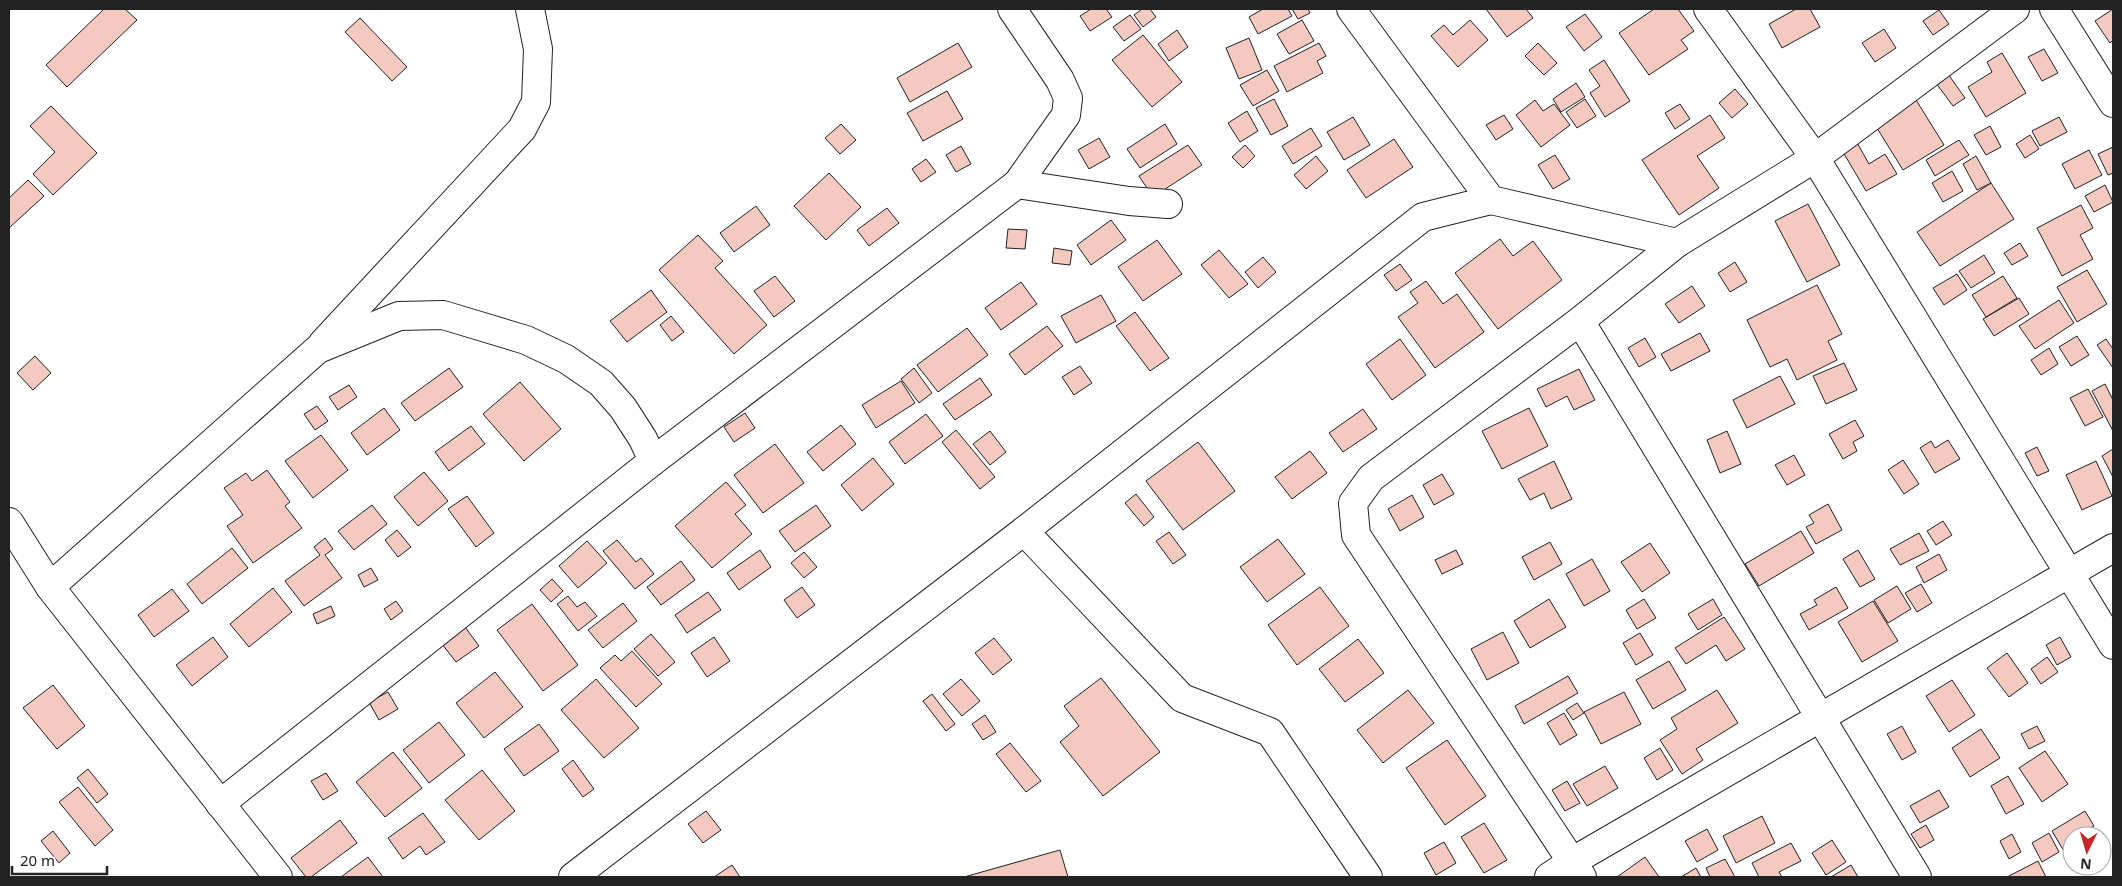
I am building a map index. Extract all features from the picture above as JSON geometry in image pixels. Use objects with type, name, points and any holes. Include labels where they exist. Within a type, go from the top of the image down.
[{"type":"street","points":[[50,587],[318,349],[522,129],[536,102],[538,48],[530,9]]},
{"type":"street","points":[[220,804],[653,461],[1017,184],[1066,116],[1068,98],[1060,80],[1012,9]]},
{"type":"street","points":[[1351,9],[1490,200]]},
{"type":"street","points":[[1708,9],[1815,158],[2113,645]]},
{"type":"street","points":[[1578,869],[1356,535],[1354,503],[1371,478],[1580,321],[1677,243],[1815,158],[2015,9]]},
{"type":"street","points":[[2054,9],[2113,103]]},
{"type":"street","points":[[1017,184],[1129,201],[1168,204]]},
{"type":"street","points":[[573,877],[1024,531],[1423,217],[1490,200],[1677,243]]},
{"type":"street","points":[[318,349],[399,316],[443,315],[526,340],[566,359],[601,383],[623,408],[643,439],[653,461]]},
{"type":"street","points":[[1580,321],[1917,877]]},
{"type":"street","points":[[9,522],[50,587],[278,877]]},
{"type":"street","points":[[1024,531],[1182,698],[1270,732],[1368,877]]},
{"type":"street","points":[[1549,877],[1578,869],[1821,717],[2113,548]]},
{"type":"building","points":[[104,9],[125,9],[137,20],[67,87],[46,65]]},
{"type":"building","points":[[1091,9],[1106,9],[1112,17],[1090,31],[1080,16]]},
{"type":"building","points":[[1142,9],[1150,9],[1156,17],[1143,27],[1134,15]]},
{"type":"building","points":[[1263,9],[1288,9],[1292,16],[1258,34],[1249,17]]},
{"type":"building","points":[[1292,9],[1308,9],[1310,13],[1298,19]]},
{"type":"building","points":[[1486,9],[1526,9],[1533,18],[1507,37]]},
{"type":"building","points":[[1654,9],[1678,9],[1694,31],[1681,40],[1688,49],[1649,75],[1619,33]]},
{"type":"building","points":[[1796,9],[1810,9],[1820,27],[1782,48],[1769,24]]},
{"type":"building","points":[[2113,9],[2113,40],[2110,43],[2095,21]]},
{"type":"building","points":[[1939,10],[1949,24],[1933,35],[1923,21]]},
{"type":"building","points":[[1585,14],[1602,37],[1584,51],[1566,27]]},
{"type":"building","points":[[1130,15],[1141,29],[1124,41],[1113,27]]},
{"type":"building","points":[[360,18],[407,67],[392,81],[345,32]]},
{"type":"building","points":[[1302,20],[1314,41],[1289,54],[1277,34]]},
{"type":"building","points":[[1470,20],[1488,40],[1458,67],[1431,36],[1444,25],[1453,35]]},
{"type":"building","points":[[1884,29],[1896,48],[1875,62],[1862,43]]},
{"type":"building","points":[[1177,30],[1188,47],[1169,61],[1158,44]]},
{"type":"building","points":[[1143,35],[1182,82],[1152,107],[1112,60]]},
{"type":"building","points":[[1249,38],[1262,70],[1239,79],[1226,48]]},
{"type":"building","points":[[958,43],[972,67],[910,102],[897,78]]},
{"type":"building","points":[[1319,43],[1326,56],[1317,61],[1323,73],[1287,92],[1274,66]]},
{"type":"building","points":[[1538,43],[1557,63],[1544,75],[1525,56]]},
{"type":"building","points":[[2044,49],[2058,73],[2042,81],[2028,57]]},
{"type":"building","points":[[2002,53],[2026,93],[1986,117],[1968,87],[1992,72],[1987,62]]},
{"type":"building","points":[[1604,60],[1630,101],[1605,117],[1590,93],[1600,86],[1589,70]]},
{"type":"building","points":[[1267,70],[1279,91],[1253,106],[1240,85]]},
{"type":"building","points":[[1948,74],[1965,98],[1953,106],[1936,83]]},
{"type":"building","points":[[1576,83],[1585,97],[1561,112],[1553,99]]},
{"type":"building","points":[[1735,89],[1748,104],[1732,118],[1719,103]]},
{"type":"building","points":[[947,91],[963,119],[923,141],[907,113]]},
{"type":"building","points":[[1913,95],[1944,145],[1903,170],[1872,120]]},
{"type":"building","points":[[1274,99],[1288,126],[1271,135],[1256,108]]},
{"type":"building","points":[[1585,99],[1596,116],[1577,128],[1566,112]]},
{"type":"building","points":[[1535,100],[1543,111],[1554,104],[1570,125],[1541,147],[1516,115]]},
{"type":"building","points":[[1680,104],[1690,119],[1675,129],[1665,113]]},
{"type":"building","points":[[51,106],[97,153],[53,195],[33,174],[55,152],[30,126]]},
{"type":"building","points":[[1247,111],[1258,131],[1240,142],[1228,123]]},
{"type":"building","points":[[1504,115],[1513,129],[1496,140],[1486,125]]},
{"type":"building","points":[[1710,115],[1725,138],[1697,156],[1719,188],[1679,215],[1642,160]]},
{"type":"building","points":[[1353,117],[1370,145],[1344,160],[1327,132]]},
{"type":"building","points":[[2059,117],[2067,132],[2040,146],[2032,131]]},
{"type":"building","points":[[841,124],[856,140],[840,154],[825,138]]},
{"type":"building","points":[[1165,124],[1177,144],[1140,168],[1127,149]]},
{"type":"building","points":[[1990,126],[2001,147],[1986,155],[1974,135]]},
{"type":"building","points":[[1311,128],[1322,146],[1293,164],[1282,146]]},
{"type":"building","points":[[2030,135],[2039,149],[2025,158],[2016,144]]},
{"type":"building","points":[[1099,138],[1110,157],[1089,169],[1078,150]]},
{"type":"building","points":[[1394,139],[1413,167],[1366,198],[1347,170]]},
{"type":"building","points":[[1855,139],[1869,164],[1885,154],[1897,174],[1866,191],[1840,147]]},
{"type":"building","points":[[1959,140],[1969,155],[1935,176],[1926,160]]},
{"type":"building","points":[[1188,145],[1202,165],[1153,197],[1139,176]]},
{"type":"building","points":[[1245,145],[1255,156],[1243,168],[1232,157]]},
{"type":"building","points":[[961,146],[971,164],[956,172],[946,155]]},
{"type":"building","points":[[2113,147],[2113,173],[2108,175],[2098,154]]},
{"type":"building","points":[[2089,150],[2102,175],[2075,189],[2062,164]]},
{"type":"building","points":[[1555,155],[1570,179],[1553,189],[1538,165]]},
{"type":"building","points":[[1316,156],[1328,171],[1306,189],[1294,175]]},
{"type":"building","points":[[1976,156],[1991,183],[1977,190],[1963,164]]},
{"type":"building","points":[[926,159],[936,172],[921,182],[912,169]]},
{"type":"building","points":[[1952,171],[1963,191],[1943,202],[1932,183]]},
{"type":"building","points":[[829,173],[861,207],[826,240],[794,206]]},
{"type":"building","points":[[28,180],[44,196],[9,228],[9,198]]},
{"type":"building","points":[[1991,183],[2014,219],[1940,266],[1917,232]]},
{"type":"building","points":[[2105,185],[2113,202],[2094,212],[2085,196]]},
{"type":"building","points":[[1808,204],[1840,265],[1807,282],[1775,221]]},
{"type":"building","points":[[2081,205],[2093,228],[2080,235],[2093,259],[2062,276],[2037,228]]},
{"type":"building","points":[[756,206],[770,225],[734,252],[720,233]]},
{"type":"building","points":[[887,208],[899,223],[869,246],[857,230]]},
{"type":"building","points":[[1111,220],[1126,240],[1091,265],[1077,245]]},
{"type":"building","points":[[1008,229],[1027,230],[1025,249],[1006,248]]},
{"type":"building","points":[[698,235],[723,261],[715,268],[767,325],[734,354],[659,270]]},
{"type":"building","points":[[1500,239],[1513,256],[1533,241],[1562,280],[1498,329],[1455,273]]},
{"type":"building","points":[[1157,240],[1182,274],[1143,301],[1118,267]]},
{"type":"building","points":[[2020,243],[2028,256],[2012,265],[2004,253]]},
{"type":"building","points":[[1054,248],[1072,251],[1070,265],[1052,263]]},
{"type":"building","points":[[1219,250],[1248,284],[1229,298],[1201,265]]},
{"type":"building","points":[[1984,255],[1995,273],[1971,288],[1959,271]]},
{"type":"building","points":[[1263,257],[1276,272],[1258,288],[1245,272]]},
{"type":"building","points":[[1735,262],[1747,282],[1730,292],[1718,273]]},
{"type":"building","points":[[1400,264],[1412,280],[1396,291],[1384,275]]},
{"type":"building","points":[[2087,270],[2107,304],[2077,322],[2057,287]]},
{"type":"building","points":[[1957,274],[1967,290],[1944,305],[1933,288]]},
{"type":"building","points":[[775,276],[795,301],[774,317],[754,291]]},
{"type":"building","points":[[2003,276],[2017,298],[1986,317],[1972,295]]},
{"type":"building","points":[[1426,281],[1443,304],[1457,294],[1484,332],[1435,368],[1398,317],[1418,303],[1410,292]]},
{"type":"building","points":[[1021,282],[1037,304],[1001,330],[985,308]]},
{"type":"building","points":[[1817,285],[1842,334],[1828,341],[1837,360],[1797,380],[1787,359],[1770,367],[1747,320]]},
{"type":"building","points":[[1692,286],[1705,306],[1679,323],[1665,304]]},
{"type":"building","points":[[651,290],[667,312],[627,342],[610,321]]},
{"type":"building","points":[[1101,295],[1116,321],[1076,343],[1061,316]]},
{"type":"building","points":[[2019,298],[2029,314],[1994,336],[1983,319]]},
{"type":"building","points":[[2059,300],[2074,323],[2035,349],[2019,326]]},
{"type":"building","points":[[1135,312],[1169,358],[1150,371],[1116,326]]},
{"type":"building","points":[[671,316],[684,332],[672,341],[660,325]]},
{"type":"building","points":[[1047,326],[1063,346],[1025,375],[1009,354]]},
{"type":"building","points":[[967,328],[988,355],[938,392],[917,365]]},
{"type":"building","points":[[1700,333],[1710,351],[1671,371],[1661,354]]},
{"type":"building","points":[[2077,336],[2089,355],[2071,366],[2059,347]]},
{"type":"building","points":[[1645,338],[1656,357],[1639,367],[1628,348]]},
{"type":"building","points":[[1400,339],[1426,375],[1392,400],[1366,364]]},
{"type":"building","points":[[2106,339],[2113,349],[2113,368],[2097,345]]},
{"type":"building","points":[[2049,348],[2058,364],[2041,375],[2031,360]]},
{"type":"building","points":[[35,356],[51,373],[33,390],[17,373]]},
{"type":"building","points":[[1844,363],[1857,390],[1826,404],[1813,376]]},
{"type":"building","points":[[1080,366],[1092,383],[1074,395],[1062,377]]},
{"type":"building","points":[[449,368],[463,387],[415,421],[401,403]]},
{"type":"building","points":[[914,368],[932,393],[919,403],[901,379]]},
{"type":"building","points":[[1579,369],[1595,400],[1574,410],[1567,396],[1546,407],[1537,389]]},
{"type":"building","points":[[1780,376],[1795,404],[1747,428],[1733,400]]},
{"type":"building","points":[[980,378],[992,395],[955,420],[943,404]]},
{"type":"building","points":[[901,381],[915,403],[876,428],[862,405]]},
{"type":"building","points":[[520,382],[561,429],[524,461],[483,414]]},
{"type":"building","points":[[2105,384],[2113,400],[2113,431],[2092,391]]},
{"type":"building","points":[[349,385],[357,397],[338,410],[329,397]]},
{"type":"building","points":[[2088,389],[2103,417],[2085,426],[2070,398]]},
{"type":"building","points":[[317,406],[328,421],[315,430],[304,414]]},
{"type":"building","points":[[384,408],[400,430],[367,455],[351,433]]},
{"type":"building","points":[[1529,408],[1548,446],[1502,469],[1482,431]]},
{"type":"building","points":[[1363,409],[1377,429],[1343,452],[1329,433]]},
{"type":"building","points":[[745,413],[755,428],[734,442],[724,427]]},
{"type":"building","points":[[926,414],[943,436],[905,464],[889,442]]},
{"type":"building","points":[[1855,420],[1864,436],[1853,442],[1857,451],[1843,459],[1829,434]]},
{"type":"building","points":[[841,425],[856,444],[823,471],[807,452]]},
{"type":"building","points":[[471,426],[485,444],[449,471],[435,452]]},
{"type":"building","points":[[956,430],[995,477],[980,489],[942,442]]},
{"type":"building","points":[[990,431],[1006,452],[990,465],[973,444]]},
{"type":"building","points":[[1727,431],[1741,464],[1720,473],[1707,440]]},
{"type":"building","points":[[321,435],[348,470],[313,498],[285,461]]},
{"type":"building","points":[[1948,440],[1960,459],[1935,473],[1920,448],[1931,441],[1935,448]]},
{"type":"building","points":[[1198,442],[1235,491],[1183,530],[1146,481]]},
{"type":"building","points":[[775,444],[804,483],[763,513],[734,475]]},
{"type":"building","points":[[2037,447],[2049,471],[2037,476],[2025,453]]},
{"type":"building","points":[[2113,449],[2113,477],[2102,456]]},
{"type":"building","points":[[1310,451],[1327,473],[1292,499],[1275,477]]},
{"type":"building","points":[[1794,455],[1805,475],[1787,485],[1775,465]]},
{"type":"building","points":[[873,458],[894,484],[862,511],[841,485]]},
{"type":"building","points":[[1903,460],[1919,484],[1904,494],[1888,470]]},
{"type":"building","points":[[1554,461],[1572,499],[1551,509],[1544,493],[1530,500],[1518,479]]},
{"type":"building","points":[[2096,461],[2112,496],[2082,510],[2066,475]]},
{"type":"building","points":[[267,470],[290,502],[285,506],[302,528],[253,563],[227,526],[243,515],[224,488],[246,473],[252,481]]},
{"type":"building","points":[[424,472],[448,501],[418,526],[394,497]]},
{"type":"building","points":[[1442,474],[1454,494],[1434,505],[1423,485]]},
{"type":"building","points":[[726,482],[746,505],[735,514],[752,534],[712,568],[675,526]]},
{"type":"building","points":[[1136,494],[1154,517],[1144,526],[1125,503]]},
{"type":"building","points":[[1412,495],[1424,517],[1400,531],[1388,509]]},
{"type":"building","points":[[467,496],[494,533],[476,547],[448,509]]},
{"type":"building","points":[[1828,504],[1842,530],[1816,544],[1806,527],[1814,523],[1809,515]]},
{"type":"building","points":[[372,505],[387,524],[354,550],[338,531]]},
{"type":"building","points":[[816,505],[831,526],[795,552],[779,531]]},
{"type":"building","points":[[1943,521],[1952,535],[1936,545],[1927,531]]},
{"type":"building","points":[[397,530],[411,547],[398,557],[385,540]]},
{"type":"building","points":[[1801,531],[1814,553],[1759,586],[1745,564]]},
{"type":"building","points":[[1169,532],[1186,555],[1173,564],[1156,541]]},
{"type":"building","points":[[1919,533],[1929,551],[1900,565],[1890,549]]},
{"type":"building","points":[[325,538],[333,549],[325,555],[342,578],[304,606],[285,581],[320,555],[314,547]]},
{"type":"building","points":[[1278,539],[1305,574],[1267,602],[1240,567]]},
{"type":"building","points":[[617,540],[636,562],[641,558],[654,574],[635,589],[603,551]]},
{"type":"building","points":[[587,541],[607,563],[578,588],[559,566]]},
{"type":"building","points":[[1550,542],[1562,564],[1534,580],[1522,557]]},
{"type":"building","points":[[1650,543],[1670,573],[1642,592],[1621,562]]},
{"type":"building","points":[[232,548],[248,568],[202,604],[187,584]]},
{"type":"building","points":[[760,550],[771,567],[739,590],[727,573]]},
{"type":"building","points":[[1456,550],[1463,564],[1442,574],[1435,560]]},
{"type":"building","points":[[1858,550],[1875,579],[1860,587],[1843,559]]},
{"type":"building","points":[[804,552],[817,567],[804,578],[791,563]]},
{"type":"building","points":[[1939,554],[1947,570],[1924,583],[1916,567]]},
{"type":"building","points":[[1592,559],[1610,591],[1584,606],[1566,574]]},
{"type":"building","points":[[681,561],[695,580],[661,605],[647,587]]},
{"type":"building","points":[[371,568],[378,580],[364,587],[358,575]]},
{"type":"building","points":[[552,579],[563,591],[551,602],[540,590]]},
{"type":"building","points":[[1921,584],[1932,603],[1917,612],[1905,593]]},
{"type":"building","points":[[1897,586],[1911,609],[1888,623],[1874,600]]},
{"type":"building","points":[[802,587],[815,605],[797,618],[784,600]]},
{"type":"building","points":[[1320,587],[1349,626],[1297,665],[1268,625]]},
{"type":"building","points":[[1836,587],[1848,608],[1809,630],[1800,614],[1817,605],[1814,600]]},
{"type":"building","points":[[273,588],[292,612],[249,647],[230,624]]},
{"type":"building","points":[[172,589],[189,611],[154,637],[138,615]]},
{"type":"building","points":[[708,592],[721,610],[687,633],[675,615]]},
{"type":"building","points":[[568,596],[577,607],[585,602],[597,616],[578,631],[557,604]]},
{"type":"building","points":[[1549,599],[1566,627],[1530,648],[1514,621]]},
{"type":"building","points":[[1644,599],[1656,618],[1637,629],[1626,610]]},
{"type":"building","points":[[1713,599],[1722,615],[1698,630],[1688,614]]},
{"type":"building","points":[[396,601],[403,611],[391,620],[384,609]]},
{"type":"building","points":[[1873,601],[1898,641],[1862,662],[1838,622]]},
{"type":"building","points":[[623,603],[637,621],[603,648],[588,630]]},
{"type":"building","points":[[532,604],[578,665],[543,691],[497,630]]},
{"type":"building","points":[[331,606],[335,616],[317,624],[313,614]]},
{"type":"building","points":[[1724,617],[1745,649],[1726,661],[1716,645],[1686,664],[1675,648]]},
{"type":"building","points":[[465,627],[479,646],[456,662],[442,644]]},
{"type":"building","points":[[1503,632],[1519,663],[1487,680],[1471,649]]},
{"type":"building","points":[[1640,633],[1653,655],[1636,665],[1623,643]]},
{"type":"building","points":[[651,634],[675,662],[658,676],[634,649]]},
{"type":"building","points":[[213,637],[228,657],[192,686],[176,665]]},
{"type":"building","points":[[714,637],[730,661],[707,677],[691,653]]},
{"type":"building","points":[[2060,637],[2071,657],[2057,665],[2046,645]]},
{"type":"building","points":[[994,638],[1012,660],[993,675],[975,653]]},
{"type":"building","points":[[1358,639],[1384,673],[1345,702],[1319,669]]},
{"type":"building","points":[[632,651],[662,684],[636,707],[600,668],[615,655],[621,661]]},
{"type":"building","points":[[2007,653],[2028,683],[2009,697],[1987,668]]},
{"type":"building","points":[[2047,657],[2058,672],[2041,684],[2031,669]]},
{"type":"building","points":[[1669,661],[1686,690],[1653,709],[1636,680]]},
{"type":"building","points":[[495,672],[523,707],[484,738],[456,703]]},
{"type":"building","points":[[1568,676],[1578,693],[1524,724],[1515,706]]},
{"type":"building","points":[[1101,678],[1160,752],[1103,796],[1060,742],[1079,726],[1064,706]]},
{"type":"building","points":[[596,679],[639,728],[604,758],[561,710]]},
{"type":"building","points":[[961,679],[980,701],[962,716],[943,694]]},
{"type":"building","points":[[1952,680],[1975,715],[1949,732],[1926,696]]},
{"type":"building","points":[[53,685],[85,726],[57,749],[23,708]]},
{"type":"building","points":[[1408,690],[1434,723],[1383,763],[1357,730]]},
{"type":"building","points":[[1717,690],[1738,723],[1696,749],[1703,760],[1682,774],[1660,740],[1677,729],[1671,718]]},
{"type":"building","points":[[388,692],[398,709],[379,720],[369,702]]},
{"type":"building","points":[[1624,692],[1641,724],[1601,744],[1584,712]]},
{"type":"building","points":[[932,694],[955,724],[946,731],[923,701]]},
{"type":"building","points":[[1577,703],[1584,713],[1573,720],[1566,710]]},
{"type":"building","points":[[1564,713],[1577,735],[1560,745],[1547,723]]},
{"type":"building","points":[[985,715],[996,732],[983,740],[972,724]]},
{"type":"building","points":[[439,722],[465,755],[429,783],[403,750]]},
{"type":"building","points":[[539,724],[559,751],[524,776],[504,749]]},
{"type":"building","points":[[1902,726],[1916,752],[1902,760],[1887,734]]},
{"type":"building","points":[[2037,726],[2045,741],[2029,749],[2021,734]]},
{"type":"building","points":[[1981,729],[2000,758],[1970,777],[1952,748]]},
{"type":"building","points":[[1447,740],[1486,796],[1445,825],[1406,768]]},
{"type":"building","points":[[1010,743],[1041,781],[1026,792],[996,754]]},
{"type":"building","points":[[1660,748],[1673,770],[1657,780],[1644,758]]},
{"type":"building","points":[[2045,751],[2068,784],[2042,802],[2019,768]]},
{"type":"building","points":[[393,752],[422,788],[385,817],[356,782]]},
{"type":"building","points":[[573,760],[594,789],[583,797],[562,769]]},
{"type":"building","points":[[1605,766],[1618,788],[1587,806],[1573,784]]},
{"type":"building","points":[[88,769],[108,794],[97,803],[77,778]]},
{"type":"building","points":[[482,770],[515,811],[479,840],[445,800]]},
{"type":"building","points":[[326,773],[338,791],[323,800],[311,781]]},
{"type":"building","points":[[2008,776],[2024,804],[2006,814],[1991,786]]},
{"type":"building","points":[[1567,781],[1580,803],[1565,811],[1552,790]]},
{"type":"building","points":[[78,787],[113,830],[95,846],[59,802]]},
{"type":"building","points":[[1939,790],[1949,807],[1920,823],[1910,806]]},
{"type":"building","points":[[706,811],[721,830],[703,843],[688,824]]},
{"type":"building","points":[[2085,811],[2094,826],[2062,826],[2062,848],[2052,831]]},
{"type":"building","points":[[423,813],[445,842],[426,855],[420,846],[403,859],[388,838]]},
{"type":"building","points":[[1762,816],[1775,843],[1736,863],[1723,836]]},
{"type":"building","points":[[340,820],[357,843],[311,877],[306,877],[291,858]]},
{"type":"building","points":[[1484,823],[1507,860],[1484,873],[1461,837]]},
{"type":"building","points":[[1926,825],[1934,840],[1920,848],[1911,834]]},
{"type":"building","points":[[1707,829],[1718,850],[1697,862],[1685,841]]},
{"type":"building","points":[[53,831],[70,853],[59,863],[41,841]]},
{"type":"building","points":[[2049,833],[2059,852],[2042,862],[2032,843]]},
{"type":"building","points":[[2012,834],[2021,852],[2009,859],[2000,841]]},
{"type":"building","points":[[1832,840],[1846,862],[1826,875],[1812,853]]},
{"type":"building","points":[[1444,842],[1456,863],[1436,875],[1424,853]]},
{"type":"building","points":[[1791,843],[1801,861],[1779,872],[1782,877],[1759,877],[1752,863]]},
{"type":"building","points":[[1060,850],[1068,877],[964,877]]},
{"type":"building","points":[[368,857],[383,877],[341,877]]},
{"type":"building","points":[[1645,857],[1659,877],[1617,877]]},
{"type":"building","points":[[1725,859],[1735,877],[1710,877],[1706,868]]},
{"type":"building","points":[[2038,861],[2046,877],[2007,877]]},
{"type":"building","points":[[732,865],[740,877],[714,877]]},
{"type":"building","points":[[1851,865],[1858,877],[1831,877]]},
{"type":"building","points":[[1696,868],[1701,877],[1681,877]]}]
